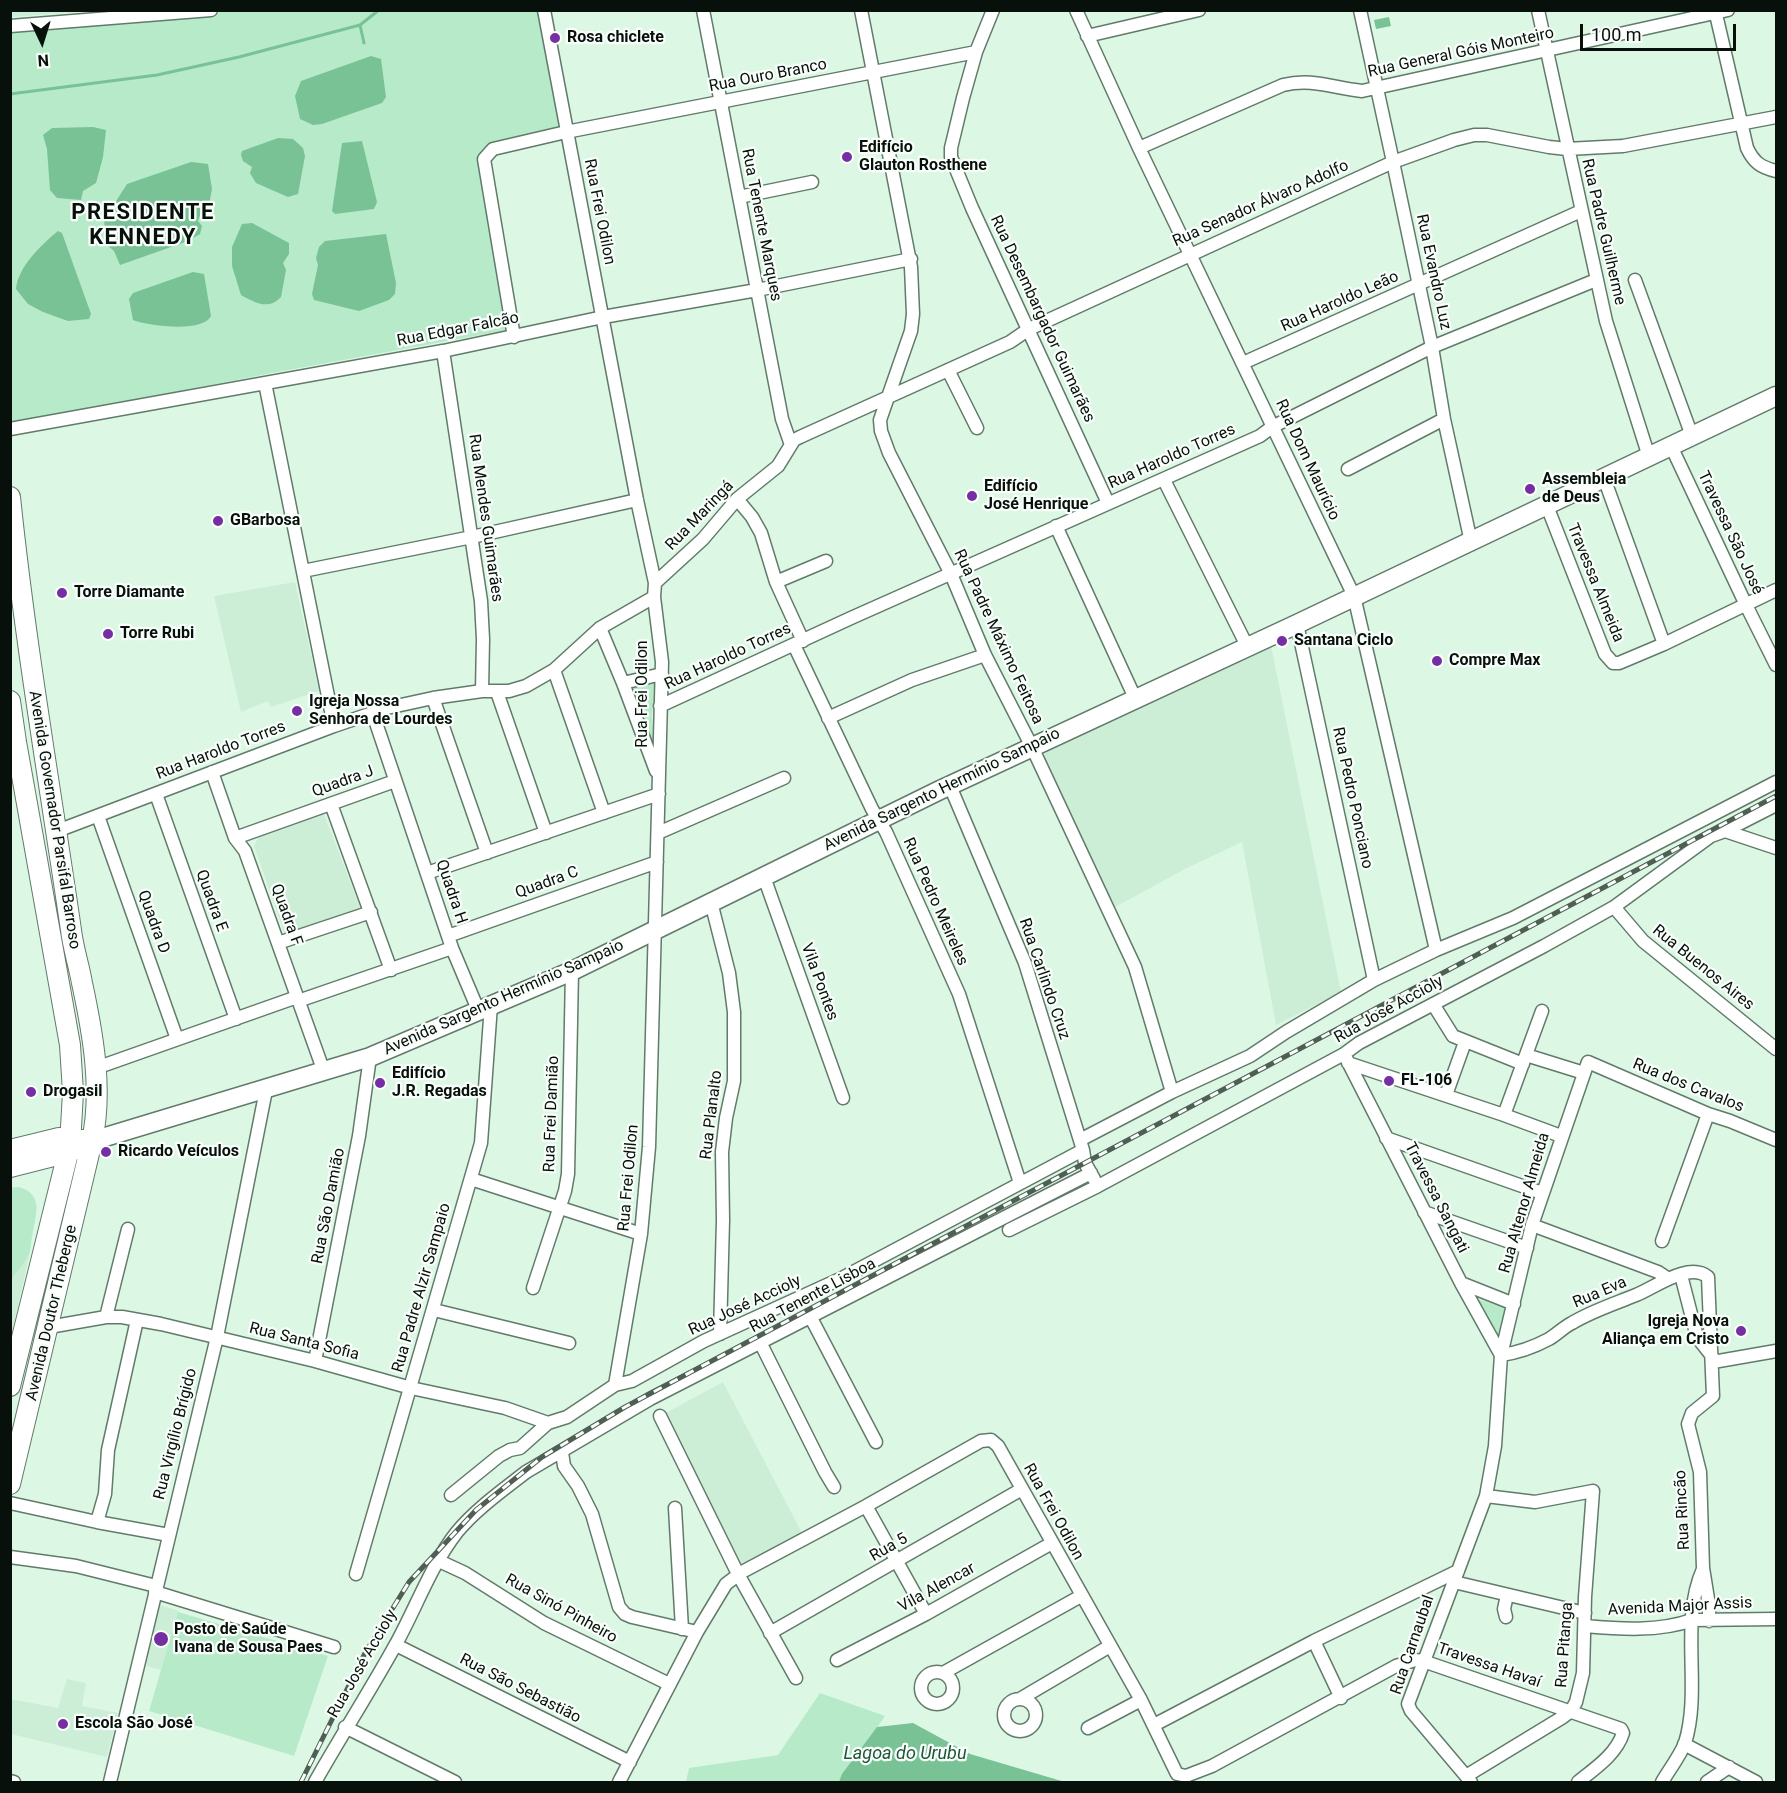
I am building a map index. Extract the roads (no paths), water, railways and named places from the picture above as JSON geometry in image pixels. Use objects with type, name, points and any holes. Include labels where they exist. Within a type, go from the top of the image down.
[{"type":"main road","name":"Avenida Sargento Hermínio Sampaio","points":[[10,1167],[70,1145],[92,1141],[370,1058],[572,971],[879,819],[1298,624],[1776,396]]},
{"type":"main road","name":"Avenida Governador Parsifal Barroso","points":[[10,497],[23,612],[71,934],[83,986],[96,1068],[95,1120],[92,1141]]},
{"type":"main road","name":"Avenida Governador Parsifal Barroso","points":[[10,701],[13,742],[70,1045],[73,1092],[70,1145]]},
{"type":"main road","name":"Avenida Sargento Hermínio Sampaio","points":[[10,1150],[51,1139],[70,1145]]},
{"type":"main road","name":"Avenida Doutor Theberge","points":[[10,1484],[16,1431],[49,1327],[92,1141]]},
{"type":"main road","name":"Avenida Doutor Theberge","points":[[10,1386],[70,1145]]},
{"type":"main road","points":[[10,1173],[30,1169],[42,1170],[54,1183],[58,1197]]},
{"type":"street","points":[[10,26],[211,10]]},
{"type":"street","name":"Rua Frei Odilon","points":[[544,10],[637,500],[655,583],[654,597],[660,637],[662,674],[649,1147],[641,1234],[615,1386]]},
{"type":"street","name":"Rua Tenente Marques","points":[[703,10],[782,419],[791,445]]},
{"type":"street","name":"Rua Padre Máximo Feitosa","points":[[861,10],[911,259],[913,314],[910,331],[880,420],[881,431],[889,453],[951,574],[986,655],[1032,747],[1135,967],[1172,1092]]},
{"type":"street","points":[[976,52],[993,10]]},
{"type":"street","name":"Rua Dom Maurício","points":[[1076,10],[1139,148],[1353,596],[1436,950]]},
{"type":"street","name":"Rua Evandro Luz","points":[[1360,10],[1471,542]]},
{"type":"street","name":"Rua Padre Guilherme","points":[[1538,10],[1596,280],[1619,366],[1649,457]]},
{"type":"street","name":"Rua General Góis Monteiro","points":[[1139,148],[1283,85],[1300,81],[1362,91],[1547,52],[1728,10]]},
{"type":"street","points":[[1087,36],[1190,11]]},
{"type":"street","points":[[1715,12],[1747,148],[1755,162],[1762,168],[1776,171]]},
{"type":"street","name":"Rua Ouro Branco","points":[[514,337],[484,159],[493,149],[566,132],[976,52]]},
{"type":"street","name":"Rua Desembargador Guimarães","points":[[976,52],[951,148],[953,166],[1108,503]]},
{"type":"street","name":"Rua Senador Álvaro Adolfo","points":[[791,445],[800,437],[1010,342],[1029,329],[1190,254],[1393,162],[1454,140],[1474,135],[1487,135],[1536,146],[1567,149],[1623,146],[1776,117]]},
{"type":"street","points":[[739,197],[812,182]]},
{"type":"street","name":"Rua Haroldo Leão","points":[[1243,363],[1581,211]]},
{"type":"street","name":"Rua Edgar Falcão","points":[[10,429],[442,351],[603,317],[757,290],[911,259]]},
{"type":"street","name":"Rua Haroldo Torres","points":[[660,706],[1260,436],[1272,427],[1432,347],[1596,280]]},
{"type":"street","points":[[1635,280],[1692,436]]},
{"type":"street","name":"Rua Mendes Guimarães","points":[[442,351],[482,610],[482,691]]},
{"type":"street","points":[[948,370],[977,428]]},
{"type":"street","points":[[265,382],[334,726]]},
{"type":"street","points":[[1348,469],[1444,420]]},
{"type":"street","name":"Rua Maringá","points":[[655,583],[703,538],[737,499],[778,466],[791,445]]},
{"type":"street","name":"Travessa São José","points":[[1671,446],[1776,664]]},
{"type":"street","points":[[1604,478],[1665,644],[1776,591]]},
{"type":"street","points":[[1164,480],[1247,646]]},
{"type":"street","name":"Rua Pedro Meireles","points":[[737,499],[752,517],[761,533],[798,643],[828,718],[879,819],[959,994],[1020,1183]]},
{"type":"street","points":[[303,572],[637,500]]},
{"type":"street","name":"Travessa Almeida","points":[[1546,506],[1605,654],[1613,663],[1619,663],[1665,644]]},
{"type":"street","points":[[1056,526],[1135,698]]},
{"type":"street","points":[[776,582],[826,561]]},
{"type":"street","name":"Rua Haroldo Torres","points":[[57,831],[387,708],[434,698],[482,691],[497,692],[526,686],[554,670],[600,628],[654,597]]},
{"type":"street","name":"Rua Pedro Ponciano","points":[[1298,624],[1374,980]]},
{"type":"street","points":[[600,628],[658,778]]},
{"type":"street","points":[[828,718],[912,680],[986,655]]},
{"type":"street","points":[[554,670],[604,813]]},
{"type":"street","points":[[623,683],[662,674]]},
{"type":"street","points":[[497,692],[546,833]]},
{"type":"street","points":[[434,698],[487,854]]},
{"type":"street","name":"Quadra J","points":[[235,838],[395,781],[373,714]]},
{"type":"street","points":[[13,742],[42,741]]},
{"type":"street","name":"Quadra F","points":[[212,772],[235,838],[245,851],[324,1072]]},
{"type":"street","points":[[658,832],[784,778]]},
{"type":"street","name":"Quadra H","points":[[395,781],[450,942],[485,1008]]},
{"type":"street","name":"Rua José Accioly","points":[[451,1495],[499,1456],[510,1449],[520,1448],[548,1423],[567,1417],[615,1386],[632,1381],[720,1334],[840,1279],[911,1243],[1020,1183],[1172,1092],[1250,1056],[1374,980],[1436,950],[1513,918],[1776,782]]},
{"type":"street","name":"Rua Carlindo Cruz","points":[[950,786],[1025,963],[1085,1163],[1098,1186]]},
{"type":"street","name":"Quadra E","points":[[156,794],[236,1019]]},
{"type":"street","points":[[428,873],[659,794]]},
{"type":"street","points":[[332,804],[391,970]]},
{"type":"street","name":"Rua José Accioly","points":[[1010,1230],[1346,1059],[1359,1043],[1614,907],[1711,836],[1776,805]]},
{"type":"street","name":"Quadra D","points":[[98,816],[177,1039]]},
{"type":"street","points":[[1725,831],[1776,848]]},
{"type":"street","name":"Quadra C","points":[[298,999],[391,970],[450,942],[657,862]]},
{"type":"street","name":"Vila Pontes","points":[[764,877],[843,1098]]},
{"type":"street","name":"Rua Planalto","points":[[711,902],[729,973],[734,1012],[734,1081],[722,1152],[720,1334]]},
{"type":"street","name":"Rua Buenos Aires","points":[[1614,907],[1643,940],[1776,1049]]},
{"type":"street","points":[[278,943],[370,912]]},
{"type":"street","name":"Rua Frei Damião","points":[[533,1288],[565,1191],[572,971]]},
{"type":"street","points":[[96,1068],[298,999]]},
{"type":"street","points":[[1433,1004],[1454,1036],[1465,1042],[1446,1095]]},
{"type":"street","name":"Rua Padre Alzir Sampaio","points":[[356,1574],[482,1143],[485,1008]]},
{"type":"street","points":[[1504,1115],[1542,1011]]},
{"type":"street","name":"Rua dos Cavalos","points":[[1465,1042],[1524,1059],[1586,1068],[1776,1140]]},
{"type":"street","name":"Rua São Damião","points":[[315,1361],[359,1136],[370,1058]]},
{"type":"street","points":[[1346,1059],[1561,1136]]},
{"type":"street","name":"Travessa Sangati","points":[[1346,1059],[1461,1283],[1501,1355]]},
{"type":"street","name":"Rua Altenor Almeida","points":[[1486,1496],[1495,1446],[1501,1355],[1532,1225],[1586,1068]]},
{"type":"street","name":"Rua Virgílio Brígido","points":[[110,1782],[217,1337],[266,1090]]},
{"type":"street","points":[[1662,1242],[1708,1114]]},
{"type":"street","points":[[1386,1138],[1542,1193]]},
{"type":"street","name":"Rua Tenente Lisboa","points":[[439,1561],[457,1532],[468,1520],[526,1472],[558,1458],[650,1400],[1091,1173]]},
{"type":"street","points":[[471,1179],[641,1234]]},
{"type":"street","points":[[1424,1212],[1527,1248]]},
{"type":"street","points":[[1532,1225],[1658,1272],[1667,1278]]},
{"type":"street","points":[[106,1317],[128,1228]]},
{"type":"street","name":"Rua Eva","points":[[1501,1355],[1516,1353],[1550,1338],[1569,1324],[1639,1294],[1667,1278],[1701,1273],[1708,1277],[1709,1284]]},
{"type":"street","points":[[1682,1275],[1697,1336],[1712,1359],[1776,1351]]},
{"type":"street","points":[[1461,1283],[1514,1304]]},
{"type":"street","name":"Rua Rincão","points":[[1709,1284],[1713,1396],[1692,1413],[1688,1424],[1700,1472],[1703,1568],[1709,1621]]},
{"type":"street","points":[[434,1310],[569,1343]]},
{"type":"street","points":[[810,1316],[876,1442]]},
{"type":"street","name":"Rua Santa Sofia","points":[[49,1327],[106,1317],[137,1320],[315,1361],[411,1388],[505,1408],[548,1423]]},
{"type":"street","points":[[97,1522],[105,1494],[108,1450],[137,1320]]},
{"type":"street","points":[[760,1342],[834,1487]]},
{"type":"street","points":[[660,1416],[739,1576],[795,1678]]},
{"type":"street","name":"Rua Frei Odilon","points":[[619,1782],[697,1632],[726,1584],[742,1572],[981,1441],[991,1440],[998,1446],[1141,1700],[1177,1774],[1186,1776],[1212,1766],[1341,1698],[1396,1666],[1415,1660],[1423,1661]]},
{"type":"street","points":[[558,1458],[578,1486],[592,1514],[619,1607],[625,1614],[632,1617],[697,1632]]},
{"type":"street","name":"Rua 5","points":[[770,1633],[1022,1490]]},
{"type":"street","name":"Rua Pitanga","points":[[1468,1779],[1571,1711],[1580,1691],[1593,1491],[1535,1502],[1486,1496]]},
{"type":"street","name":"Rua Carnaubal","points":[[1468,1779],[1411,1711],[1408,1704],[1486,1496]]},
{"type":"street","points":[[10,1503],[97,1522],[169,1534]]},
{"type":"street","points":[[866,1506],[926,1614]]},
{"type":"street","points":[[675,1508],[682,1629]]},
{"type":"street","name":"Vila Alencar","points":[[837,1660],[926,1614],[1052,1543]]},
{"type":"street","points":[[10,1557],[76,1566],[334,1647]]},
{"type":"street","name":"Rua José Accioly","points":[[315,1782],[345,1727],[396,1645],[439,1561]]},
{"type":"street","name":"Rua Sinó Pinheiro","points":[[439,1561],[465,1573],[544,1623],[669,1684]]},
{"type":"street","name":"Rua Rincão","points":[[1662,1782],[1684,1744],[1690,1713],[1694,1593],[1703,1568]]},
{"type":"street","points":[[1154,1725],[1314,1641],[1456,1576],[1507,1595],[1585,1613]]},
{"type":"street","points":[[1506,1617],[1504,1609],[1507,1595]]},
{"type":"street","points":[[943,1673],[1081,1596]]},
{"type":"street","name":"Avenida Major Assis","points":[[1585,1626],[1653,1628],[1692,1620],[1776,1619]]},
{"type":"street","points":[[1314,1641],[1341,1698]]},
{"type":"street","name":"Rua São Sebastião","points":[[396,1645],[630,1762]]},
{"type":"street","points":[[1020,1699],[1110,1646]]},
{"type":"street","name":"Travessa Havaí","points":[[1423,1661],[1621,1729],[1623,1733],[1621,1739],[1601,1764],[1578,1782]]},
{"type":"street","points":[[1089,1728],[1141,1700]]},
{"type":"street","points":[[345,1727],[455,1782]]},
{"type":"street","points":[[1684,1744],[1756,1782]]},
{"type":"street","points":[[1707,1782],[1729,1767]]},
{"type":"water","points":[[1389,17],[1391,26],[1376,29],[1374,20]]},
{"type":"water","points":[[371,56],[381,59],[386,97],[382,103],[322,124],[313,125],[300,119],[295,96],[301,81]]},
{"type":"water","points":[[93,127],[106,130],[103,157],[96,183],[83,191],[81,200],[57,198],[50,190],[47,149],[43,135],[52,128]]},
{"type":"water","points":[[278,138],[293,139],[303,148],[305,156],[298,194],[288,197],[256,183],[250,173],[252,167],[243,161],[241,155],[242,151]]},
{"type":"water","points":[[362,141],[377,202],[374,209],[335,214],[332,211],[342,143]]},
{"type":"water","points":[[191,162],[208,164],[212,189],[209,205],[203,207],[198,221],[202,226],[200,234],[188,241],[120,265],[114,251],[107,245],[104,220],[127,184]]},
{"type":"water","points":[[252,223],[289,243],[289,254],[283,263],[286,270],[281,297],[271,304],[261,304],[241,295],[232,266],[232,247],[242,224]]},
{"type":"water","points":[[58,231],[62,233],[91,314],[89,319],[68,321],[43,312],[28,304],[16,289],[26,265]]},
{"type":"water","points":[[386,234],[396,283],[395,294],[389,300],[359,311],[314,300],[312,294],[318,265],[316,258],[319,247],[325,241]]},
{"type":"water","points":[[193,272],[204,274],[211,316],[206,321],[198,325],[175,327],[133,320],[129,299],[133,293]]},
{"type":"water","name":"Lagoa do Urubu","points":[[913,1723],[970,1754],[1065,1782],[839,1782],[842,1774],[877,1727]]},
{"type":"waterway","points":[[10,94],[157,75],[239,57],[360,25],[379,10]]},
{"type":"waterway","points":[[360,25],[364,43]]},
{"type":"railway","points":[[301,1782],[365,1653],[409,1582],[476,1510],[542,1457],[625,1407],[1776,796]]},
{"type":"place","name":"Rosa chiclete","points":[[555,38]]},
{"type":"place","name":"Edifício Glauton Rosthene","points":[[847,157]]},
{"type":"place","name":"Assembleia de Deus","points":[[1530,489]]},
{"type":"place","name":"Edifício José Henrique","points":[[972,496]]},
{"type":"place","name":"GBarbosa","points":[[218,521]]},
{"type":"place","name":"Torre Diamante","points":[[62,593]]},
{"type":"place","name":"Torre Rubi","points":[[108,634]]},
{"type":"place","name":"Santana Ciclo","points":[[1282,641]]},
{"type":"place","name":"Compre Max","points":[[1437,661]]},
{"type":"place","name":"Igreja Nossa Senhora de Lourdes","points":[[297,711]]},
{"type":"place","name":"FL-106","points":[[1389,1081]]},
{"type":"place","name":"Edifício J.R. Regadas","points":[[380,1083]]},
{"type":"place","name":"Drogasil","points":[[31,1092]]},
{"type":"place","name":"Ricardo Veículos","points":[[106,1152]]},
{"type":"place","name":"Igreja Nova Aliança em Cristo","points":[[1741,1331]]},
{"type":"place","name":"Posto de Saúde Ivana de Sousa Paes","points":[[161,1639]]},
{"type":"place","name":"Escola São José","points":[[63,1724]]},
{"type":"district","name":"PRESIDENTE KENNEDY","points":[[143,226]]}]
